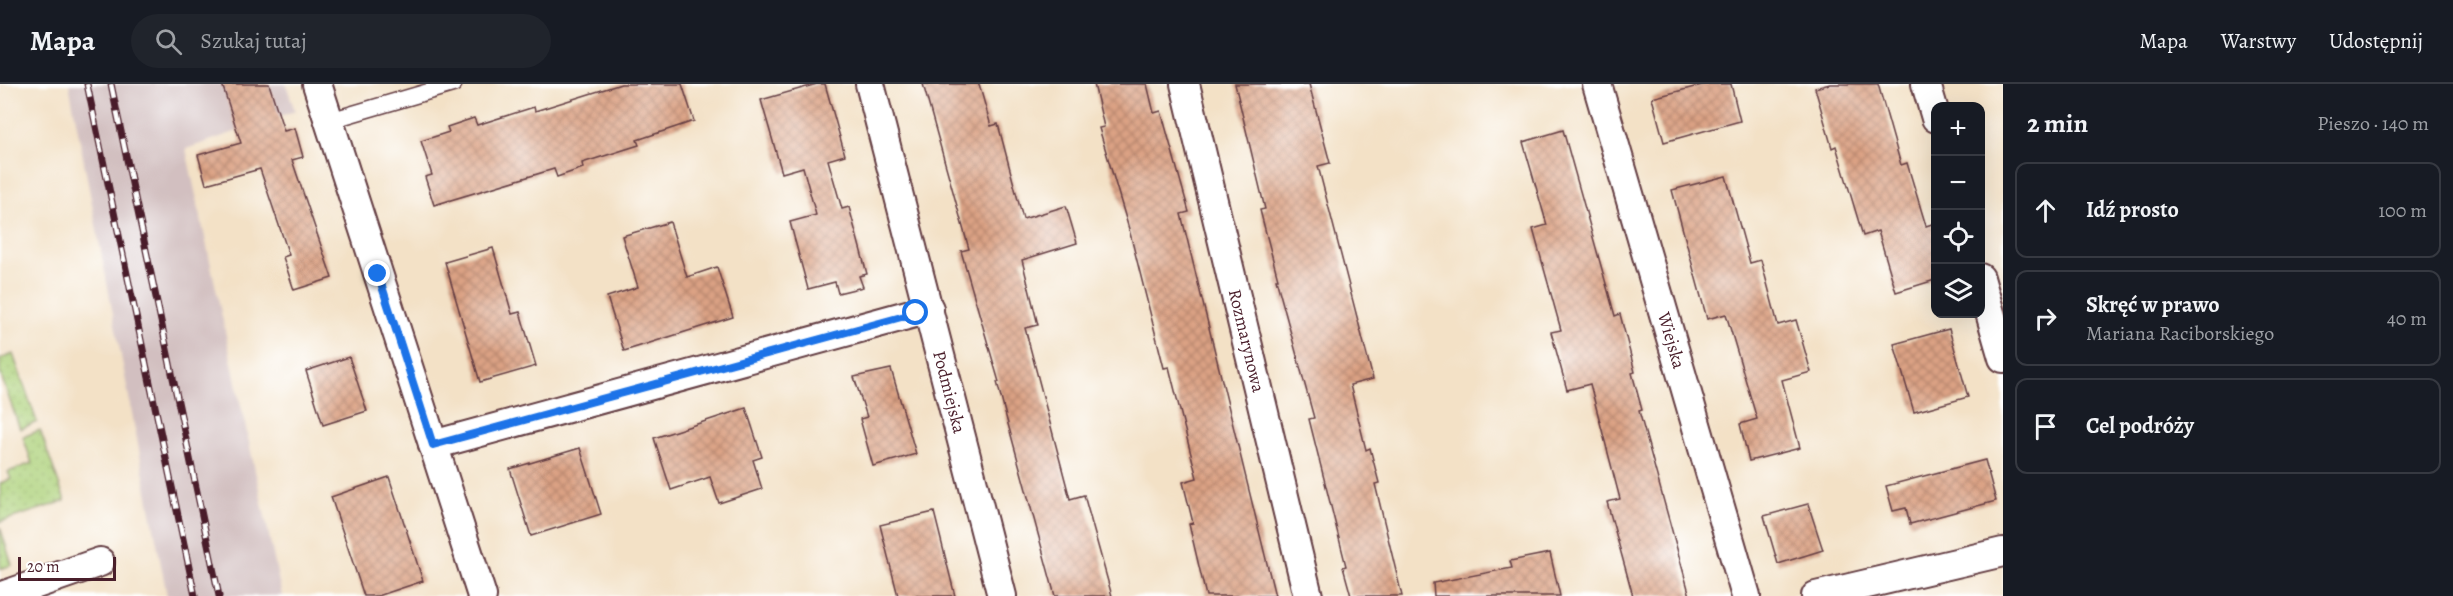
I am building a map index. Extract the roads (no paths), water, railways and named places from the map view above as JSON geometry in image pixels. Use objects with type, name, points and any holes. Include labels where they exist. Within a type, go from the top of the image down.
[{"type":"street","points":[[317,84],[482,596]]},
{"type":"street","name":"Podmiejska","points":[[870,84],[1002,596]]},
{"type":"street","name":"Rozmarynowa","points":[[1185,84],[1308,596]]},
{"type":"street","name":"Wiejska","points":[[1598,84],[1746,596]]},
{"type":"street","points":[[1926,84],[1931,103]]},
{"type":"street","points":[[1985,295],[2003,358]]},
{"type":"street","points":[[433,445],[929,309]]},
{"type":"street","points":[[1816,596],[2003,552]]},
{"type":"street","points":[[17,593],[57,587],[100,562]]},
{"type":"lane","points":[[328,121],[454,84]]},
{"type":"railway","points":[[87,84],[195,596]]},
{"type":"railway","points":[[111,84],[219,596]]}]
